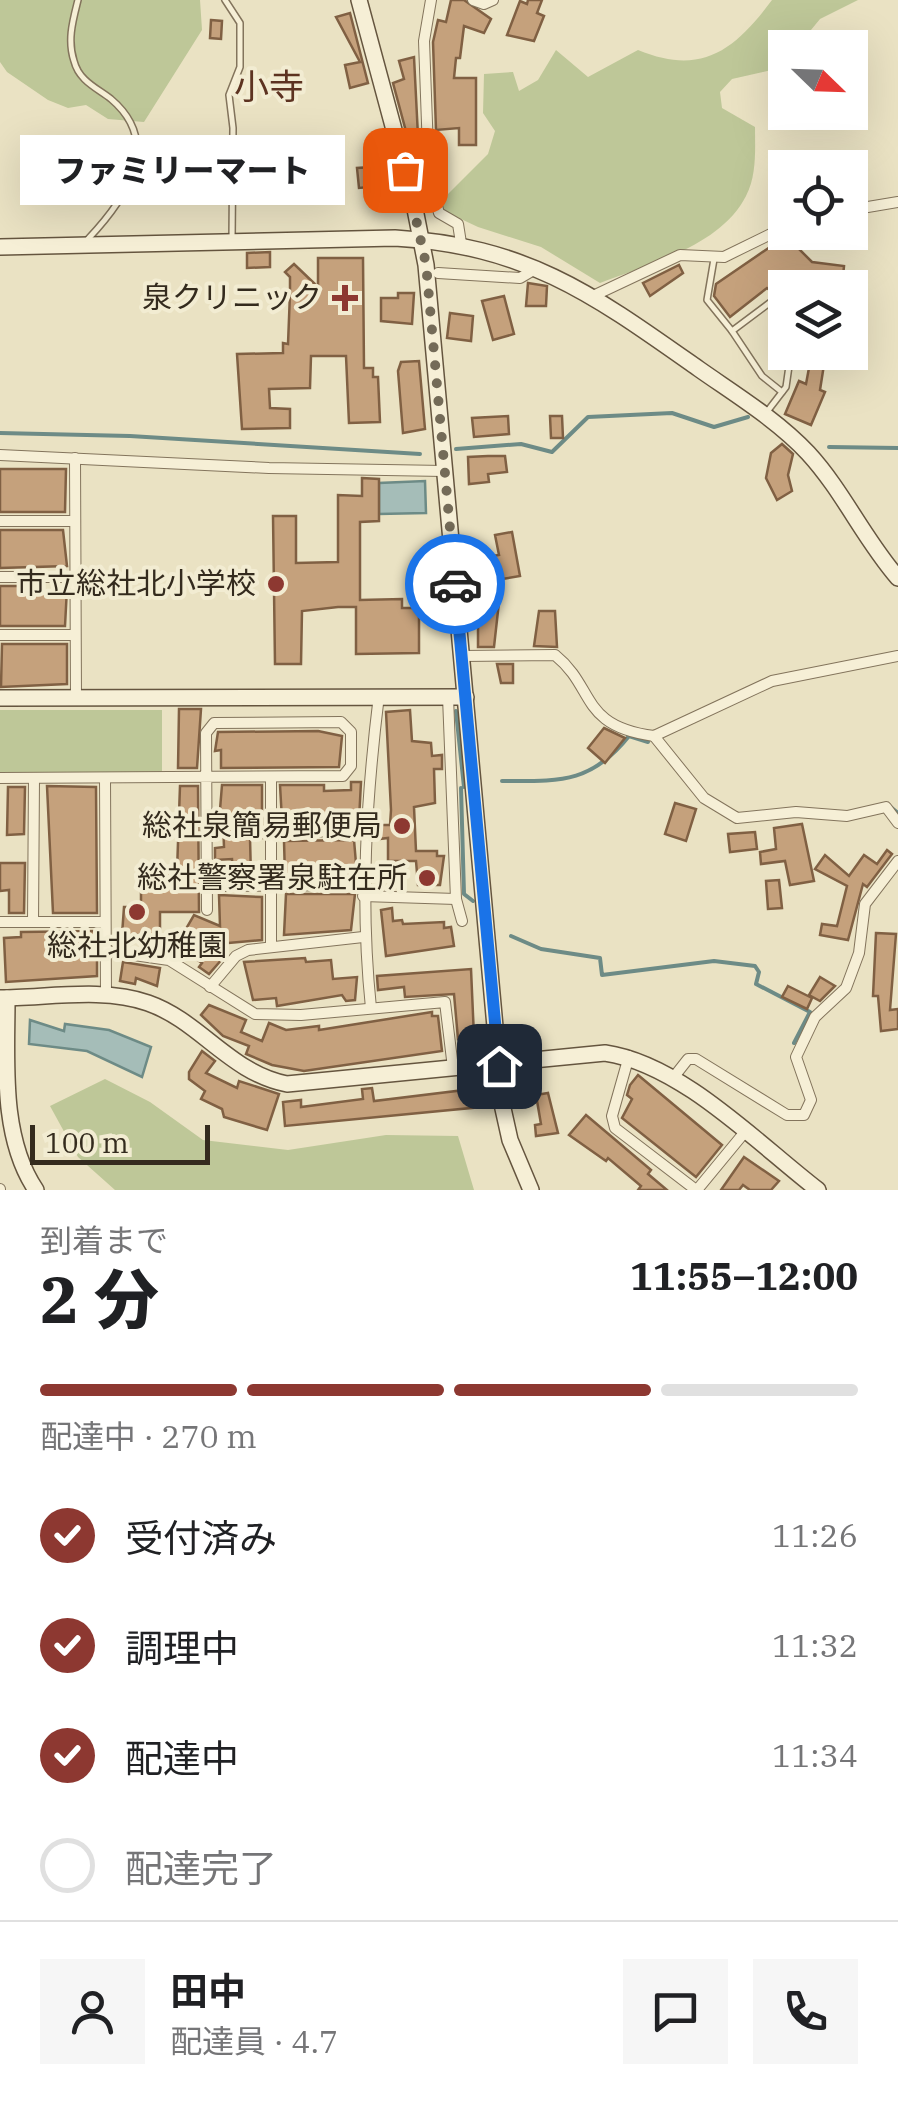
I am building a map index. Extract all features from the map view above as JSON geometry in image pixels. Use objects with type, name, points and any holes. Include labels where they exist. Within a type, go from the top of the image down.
[{"type":"street","points":[[359,0],[422,239],[466,697],[465,846],[456,899],[462,921]]},
{"type":"street","points":[[432,0],[424,41],[429,178],[439,214],[458,224],[460,242]]},
{"type":"street","points":[[473,0],[484,4],[493,0]]},
{"type":"street","points":[[868,207],[898,202]]},
{"type":"street","points":[[593,296],[680,255],[724,257],[768,235]]},
{"type":"street","points":[[0,248],[422,239],[460,242],[538,268],[593,296],[764,415],[812,456],[898,578]]},
{"type":"street","points":[[438,273],[526,277],[538,268]]},
{"type":"street","points":[[0,454],[269,468],[444,471]]},
{"type":"street","points":[[75,458],[76,697]]},
{"type":"street","points":[[0,521],[75,522]]},
{"type":"street","points":[[0,577],[76,577]]},
{"type":"street","points":[[0,635],[75,635]]},
{"type":"street","points":[[462,656],[555,655],[595,712],[616,724],[654,736],[704,798],[737,818],[796,812],[847,816],[886,807],[892,809],[898,823]]},
{"type":"street","points":[[654,736],[772,681],[898,656]]},
{"type":"street","points":[[371,1008],[364,937],[364,831],[379,695]]},
{"type":"street","points":[[448,696],[465,846],[510,1140],[532,1190]]},
{"type":"street","points":[[0,698],[466,697]]},
{"type":"street","points":[[0,778],[105,778],[207,777],[272,777],[343,776],[352,766],[352,732],[340,722],[214,724],[206,733],[207,777],[207,910]]},
{"type":"street","points":[[271,945],[272,777]]},
{"type":"street","points":[[33,922],[34,778]]},
{"type":"street","points":[[105,778],[106,997]]},
{"type":"street","points":[[271,832],[364,831]]},
{"type":"street","points":[[673,1078],[688,1059],[696,1059],[788,1114],[804,1114],[811,1100],[796,1057],[815,1017],[846,988],[859,953],[869,895],[898,861]]},
{"type":"street","points":[[207,886],[271,886],[456,899]]},
{"type":"street","points":[[0,922],[105,922]]},
{"type":"street","points":[[210,987],[236,956],[271,945],[364,937]]},
{"type":"street","points":[[106,951],[167,959],[254,1014],[301,1015],[445,1002],[453,1068]]},
{"type":"street","points":[[36,1190],[19,1160],[10,1129],[4,1072],[4,998],[106,997],[146,1002],[163,1010],[251,1074],[277,1082],[312,1085],[605,1053],[629,1056],[673,1078],[818,1190]]},
{"type":"street","points":[[629,1056],[612,1116],[615,1128],[696,1190],[744,1132]]},
{"type":"lane","points":[[78,0],[70,44],[74,65],[83,78],[123,111],[134,128],[138,148],[129,187],[82,246]]},
{"type":"lane","points":[[225,0],[240,23],[240,67],[228,95],[234,128],[232,243]]},
{"type":"lane","points":[[714,256],[707,300],[762,376],[782,392]]},
{"type":"lane","points":[[732,331],[768,304]]},
{"type":"lane","points":[[764,415],[782,392],[787,370]]},
{"type":"green space","points":[[0,0],[200,0],[202,30],[144,122],[108,119],[86,105],[68,108],[48,100],[7,72],[0,62]]},
{"type":"green space","points":[[772,0],[858,0],[820,19],[811,30],[768,30],[768,71],[732,79],[720,92],[722,108],[755,127],[754,171],[750,188],[734,213],[701,241],[600,283],[541,247],[478,227],[444,211],[441,201],[488,154],[495,131],[483,113],[484,74],[513,72],[519,91],[538,80],[556,50],[588,77],[638,50],[680,60],[698,59],[730,45]]},
{"type":"green space","points":[[0,710],[162,710],[162,773],[0,772]]},
{"type":"green space","points":[[105,1079],[150,1102],[203,1140],[288,1150],[386,1135],[458,1136],[474,1190],[115,1190],[78,1157],[50,1106]]},
{"type":"water","points":[[425,481],[426,513],[379,514],[379,483]]},
{"type":"water","points":[[30,1020],[64,1031],[65,1024],[109,1030],[151,1047],[142,1077],[87,1051],[29,1044]]},
{"type":"building","points":[[451,0],[464,0],[491,19],[484,33],[464,26],[460,58],[456,58],[454,78],[476,78],[476,145],[459,145],[459,128],[436,130],[433,42],[438,20],[446,22]]},
{"type":"building","points":[[528,0],[542,0],[537,13],[544,16],[534,41],[507,35],[520,1],[527,4]]},
{"type":"building","points":[[350,13],[368,83],[350,88],[345,65],[360,62],[336,17]]},
{"type":"building","points":[[211,20],[222,21],[221,39],[210,38]]},
{"type":"building","points":[[414,57],[420,176],[393,83],[404,79],[399,61]]},
{"type":"building","points":[[151,153],[164,158],[157,177],[144,172]]},
{"type":"building","points":[[389,166],[391,185],[359,188],[357,168]]},
{"type":"building","points":[[768,248],[800,250],[812,262],[844,266],[844,270],[768,270],[768,289],[730,317],[714,296],[716,284]]},
{"type":"building","points":[[270,252],[270,267],[247,268],[247,253]]},
{"type":"building","points":[[318,258],[363,258],[364,368],[373,368],[373,377],[378,377],[380,422],[349,423],[346,356],[311,356],[310,388],[269,389],[270,408],[290,409],[290,428],[242,429],[237,354],[283,353],[283,343],[288,344],[290,293],[290,277],[285,272],[294,264],[318,287]]},
{"type":"building","points":[[679,265],[683,273],[650,296],[643,283]]},
{"type":"building","points":[[528,283],[547,286],[546,306],[526,306]]},
{"type":"building","points":[[398,293],[414,293],[412,324],[381,321],[381,298],[398,298]]},
{"type":"building","points":[[504,296],[514,334],[493,340],[482,301]]},
{"type":"building","points":[[450,313],[473,316],[471,341],[447,338]]},
{"type":"building","points":[[419,361],[425,429],[403,433],[398,371],[401,362]]},
{"type":"building","points":[[809,370],[823,370],[820,390],[825,392],[811,425],[785,414],[799,381],[806,384]]},
{"type":"building","points":[[508,416],[509,434],[474,437],[472,418]]},
{"type":"building","points":[[550,416],[562,416],[563,438],[551,438]]},
{"type":"building","points":[[782,444],[793,454],[788,475],[792,491],[777,500],[766,478],[771,453]]},
{"type":"building","points":[[505,456],[507,472],[488,474],[489,482],[469,484],[468,457]]},
{"type":"building","points":[[0,469],[66,469],[65,512],[0,512]]},
{"type":"building","points":[[362,478],[379,479],[379,521],[360,522],[360,600],[402,599],[402,608],[419,608],[419,653],[356,654],[356,607],[338,607],[302,611],[301,664],[275,664],[273,516],[296,516],[296,563],[338,562],[338,495],[362,496]]},
{"type":"building","points":[[0,530],[63,530],[67,566],[0,568]]},
{"type":"building","points":[[512,532],[520,576],[496,580],[492,556],[499,555],[495,535]]},
{"type":"building","points":[[0,586],[31,586],[31,594],[67,588],[65,626],[0,626]]},
{"type":"building","points":[[485,591],[500,593],[494,647],[478,647],[478,620],[482,620]]},
{"type":"building","points":[[539,611],[555,611],[557,647],[534,646]]},
{"type":"building","points":[[2,644],[67,644],[67,684],[1,687]]},
{"type":"building","points":[[497,664],[513,664],[513,683],[501,683]]},
{"type":"building","points":[[179,709],[201,709],[197,768],[178,768]]},
{"type":"building","points":[[410,710],[412,741],[431,743],[432,756],[442,755],[442,769],[434,769],[435,803],[414,807],[416,851],[437,851],[437,856],[444,856],[440,885],[418,885],[416,861],[388,861],[388,838],[379,839],[378,825],[390,825],[391,810],[386,712]]},
{"type":"building","points":[[604,728],[625,738],[605,763],[588,748]]},
{"type":"building","points":[[318,731],[342,736],[339,767],[221,768],[221,750],[215,751],[218,732]]},
{"type":"building","points":[[351,782],[361,782],[359,820],[282,820],[280,785],[324,785],[324,791],[351,790]]},
{"type":"building","points":[[222,785],[262,785],[262,838],[250,838],[251,877],[233,877],[232,859],[215,860],[215,848],[224,847],[223,822],[219,822]]},
{"type":"building","points":[[47,786],[96,787],[97,913],[53,913]]},
{"type":"building","points":[[180,786],[198,786],[199,912],[160,912],[160,935],[122,935],[124,907],[141,907],[141,872],[177,871]]},
{"type":"building","points":[[8,787],[25,787],[24,834],[7,835]]},
{"type":"building","points":[[675,803],[696,809],[686,841],[665,834]]},
{"type":"building","points":[[802,824],[814,881],[790,885],[785,861],[761,864],[760,852],[776,849],[774,828]]},
{"type":"building","points":[[755,832],[757,849],[730,852],[728,834]]},
{"type":"building","points":[[354,840],[357,875],[285,877],[284,841]]},
{"type":"building","points":[[887,850],[892,854],[867,887],[863,884],[848,940],[820,935],[822,924],[837,926],[847,886],[815,869],[825,855],[849,876],[864,855],[877,864]]},
{"type":"building","points":[[0,863],[25,863],[24,913],[9,913],[9,890],[0,891]]},
{"type":"building","points":[[779,880],[782,908],[768,909],[766,881]]},
{"type":"building","points":[[286,894],[355,894],[351,930],[284,935]]},
{"type":"building","points":[[219,895],[262,897],[262,940],[206,945],[223,958],[209,974],[199,967],[202,963],[176,946],[194,915],[220,926]]},
{"type":"building","points":[[392,908],[393,921],[402,920],[403,924],[444,922],[444,928],[451,927],[454,946],[386,956],[381,910]]},
{"type":"building","points":[[97,931],[97,976],[6,982],[4,938],[21,937],[21,932]]},
{"type":"building","points":[[876,933],[896,934],[890,1010],[898,1009],[898,1029],[881,1031],[878,996],[873,996]]},
{"type":"building","points":[[305,958],[306,962],[331,960],[333,979],[357,977],[355,1000],[346,1001],[342,995],[277,1006],[276,998],[253,1000],[244,962]]},
{"type":"building","points":[[123,962],[160,968],[157,986],[136,978],[135,984],[120,981]]},
{"type":"building","points":[[471,969],[474,1037],[458,1039],[454,994],[405,997],[404,987],[378,990],[377,976]]},
{"type":"building","points":[[820,977],[835,986],[820,1001],[809,995]]},
{"type":"building","points":[[788,986],[812,998],[807,1009],[782,997]]},
{"type":"building","points":[[209,1005],[246,1020],[241,1032],[262,1041],[269,1023],[286,1030],[319,1026],[319,1030],[432,1012],[432,1016],[438,1016],[442,1051],[304,1071],[272,1065],[246,1054],[249,1046],[223,1036],[201,1015]]},
{"type":"building","points":[[202,1051],[215,1061],[206,1073],[237,1088],[239,1081],[279,1094],[267,1130],[224,1117],[222,1109],[201,1099],[205,1091],[189,1079],[189,1072]]},
{"type":"building","points":[[638,1075],[722,1145],[696,1177],[622,1118],[632,1099],[627,1095],[630,1085]]},
{"type":"building","points":[[372,1088],[374,1101],[481,1088],[481,1107],[285,1126],[283,1102],[301,1100],[301,1107],[363,1099],[362,1089]]},
{"type":"building","points":[[548,1093],[558,1133],[536,1136],[535,1125],[541,1124],[536,1095]]},
{"type":"building","points":[[586,1115],[651,1170],[648,1174],[667,1190],[638,1190],[641,1186],[608,1158],[606,1161],[569,1135]]},
{"type":"building","points":[[744,1157],[779,1181],[771,1190],[750,1190],[743,1185],[739,1190],[721,1190]]},
{"type":"waterway","points":[[456,449],[521,444],[552,452],[588,417],[672,413],[714,427],[748,417]]},
{"type":"waterway","points":[[0,433],[130,436],[420,454]]},
{"type":"waterway","points":[[829,447],[898,448]]},
{"type":"waterway","points":[[456,711],[464,787]]},
{"type":"waterway","points":[[502,781],[573,776],[601,763],[629,736],[648,742]]},
{"type":"waterway","points":[[461,788],[464,894],[473,901]]},
{"type":"waterway","points":[[887,804],[898,813]]},
{"type":"waterway","points":[[511,936],[541,949],[600,958],[602,975],[714,961],[755,966],[759,972],[756,984],[810,1012],[794,1043]]},
{"type":"way so far","points":[[405,170],[426,264],[455,584]]},
{"type":"place","name":"ファミリーマート","points":[[405,170]]},
{"type":"place","name":"泉クリニック","points":[[345,298]]},
{"type":"place","name":"市立総社北小学校","points":[[276,584]]},
{"type":"place","name":"総社泉簡易郵便局","points":[[402,826]]},
{"type":"place","name":"総社警察署泉駐在所","points":[[427,878]]},
{"type":"place","name":"総社北幼稚園","points":[[137,912]]},
{"type":"district","name":"小寺","points":[[269,87]]},
{"type":"route","points":[[455,584],[499,1066]]}]
